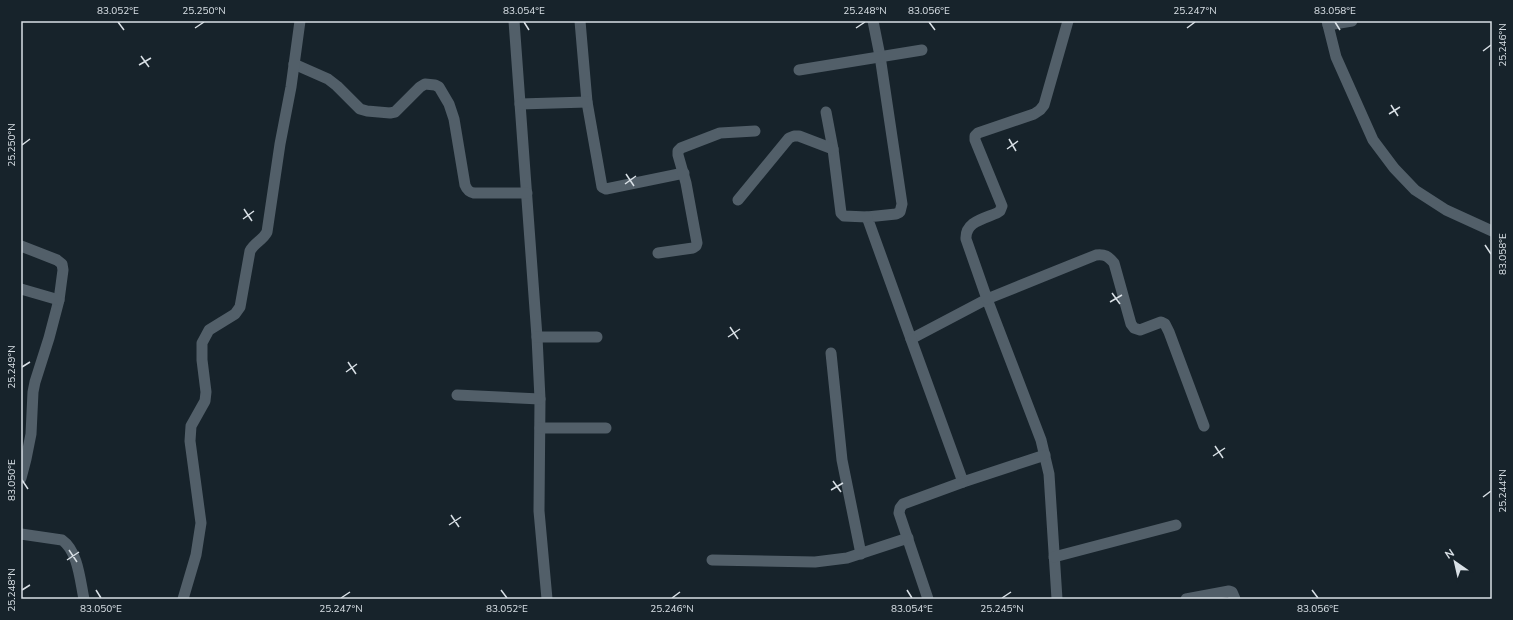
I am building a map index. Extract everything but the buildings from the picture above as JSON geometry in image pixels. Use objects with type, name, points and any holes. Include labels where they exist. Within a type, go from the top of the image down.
[{"type":"street","points":[[183,599],[196,555],[201,523],[190,441],[191,426],[206,397],[202,360],[202,342],[209,330],[238,311],[250,251],[267,232],[300,21]]},
{"type":"street","points":[[514,21],[537,337],[540,399],[539,511],[547,599]]},
{"type":"street","points":[[580,21],[587,102],[601,184],[604,189],[684,173]]},
{"type":"street","points":[[826,112],[842,213],[844,216],[867,217],[896,214],[900,212],[902,208],[880,56],[873,21]]},
{"type":"street","points":[[1057,599],[1048,474],[1042,440],[987,299],[966,239],[966,233],[967,228],[972,224],[997,213],[1000,211],[1002,206],[975,140],[975,136],[978,133],[1034,114],[1040,110],[1044,105],[1068,21]]},
{"type":"street","points":[[1352,21],[1327,23],[1336,57],[1373,140],[1394,168],[1415,190],[1446,210],[1492,231]]},
{"type":"street","points":[[799,70],[922,50]]},
{"type":"street","points":[[294,64],[328,79],[354,104],[367,111],[395,112],[420,87],[425,84],[439,87],[453,112],[466,189],[474,193],[527,193]]},
{"type":"street","points":[[520,104],[587,102]]},
{"type":"street","points":[[658,253],[693,248],[697,243],[684,173],[678,151],[681,148],[720,133],[755,131]]},
{"type":"street","points":[[738,200],[789,138],[799,136],[833,149]]},
{"type":"street","points":[[867,217],[963,482]]},
{"type":"street","points":[[21,246],[57,260],[62,264],[63,270],[59,300],[34,387],[31,434],[21,478]]},
{"type":"street","points":[[911,339],[987,299],[1096,255],[1103,254],[1110,257],[1114,262],[1131,324],[1134,328],[1140,330],[1161,322],[1165,324],[1204,426]]},
{"type":"street","points":[[21,289],[59,300]]},
{"type":"street","points":[[537,337],[597,337]]},
{"type":"street","points":[[831,353],[842,460],[861,554]]},
{"type":"street","points":[[457,395],[540,399]]},
{"type":"street","points":[[540,428],[606,428]]},
{"type":"street","points":[[928,599],[899,513],[903,504],[963,482],[1045,455]]},
{"type":"street","points":[[1054,557],[1176,525]]},
{"type":"street","points":[[21,534],[62,540],[67,544],[74,555],[84,599]]},
{"type":"street","points":[[712,560],[815,562],[847,558],[908,538]]},
{"type":"street","points":[[1186,599],[1204,597],[1229,591],[1232,592],[1235,599]]}]
